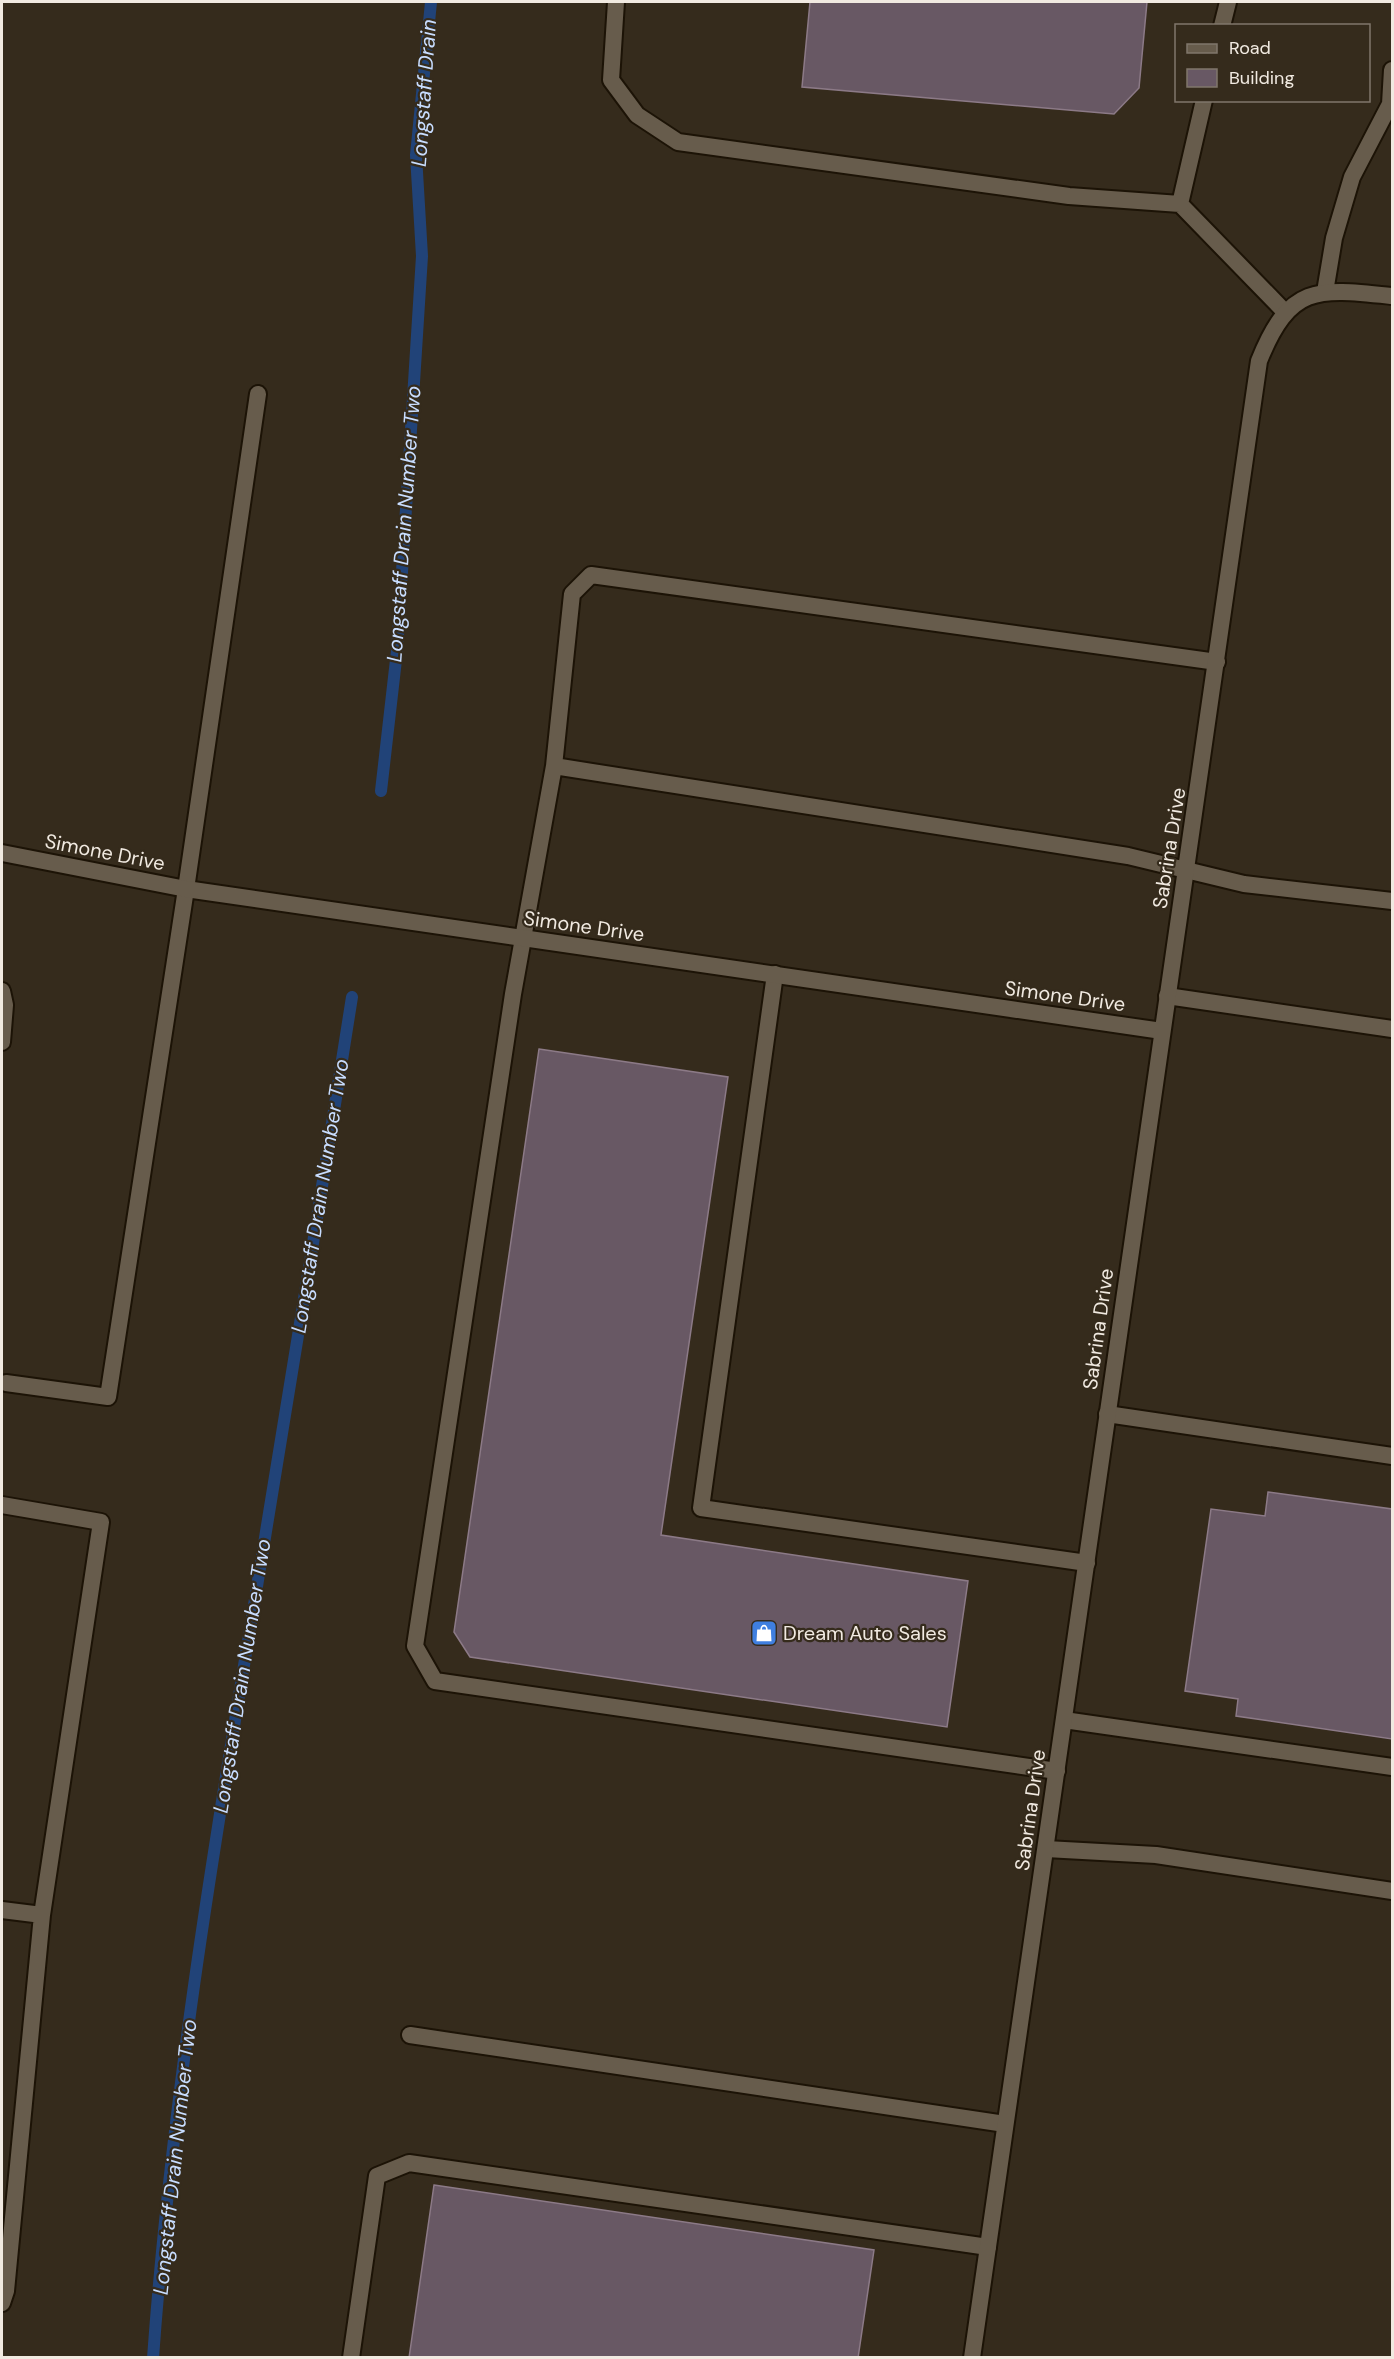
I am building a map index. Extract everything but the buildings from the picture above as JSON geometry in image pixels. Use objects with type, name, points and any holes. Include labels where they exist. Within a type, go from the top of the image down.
[{"type":"street","points":[[616,2],[611,80],[636,115],[678,142],[1069,195],[1180,204],[1285,312],[1302,300],[1325,291],[1392,296]]},
{"type":"street","points":[[1222,24],[1228,2]]},
{"type":"street","points":[[1325,291],[1334,238],[1352,177],[1390,104],[1392,70]]},
{"type":"street","points":[[1180,204],[1204,102]]},
{"type":"street","name":"Sabrina Drive","points":[[972,2358],[1259,361],[1270,334],[1285,312]]},
{"type":"street","points":[[6,1383],[108,1397],[186,889],[258,394]]},
{"type":"street","points":[[1057,1770],[435,1682],[415,1646],[513,994],[554,766],[572,594],[591,575],[1217,662]]},
{"type":"street","points":[[554,766],[1128,856],[1244,884],[1392,901]]},
{"type":"street","name":"Simone Drive","points":[[2,853],[186,889],[1162,1031]]},
{"type":"street","points":[[775,974],[701,1508],[1087,1563]]},
{"type":"street","points":[[2,991],[5,1005],[2,1042]]},
{"type":"street","points":[[1167,996],[1392,1029]]},
{"type":"street","points":[[1107,1414],[1392,1456]]},
{"type":"street","points":[[2,1506],[101,1522],[42,1915],[8,2280],[2,2303]]},
{"type":"street","points":[[1064,1720],[1392,1767]]},
{"type":"street","points":[[1046,1850],[1156,1855],[1392,1891]]},
{"type":"street","points":[[2,1910],[42,1915]]},
{"type":"street","points":[[410,2034],[1005,2124]]},
{"type":"street","points":[[351,2358],[377,2176],[409,2163],[988,2247]]},
{"type":"waterway","name":"Longstaff Drain Number Two","points":[[381,791],[397,651],[422,256],[416,155],[431,2]]},
{"type":"waterway","name":"Longstaff Drain Number Two","points":[[153,2358],[170,2170],[194,1983],[352,997]]},
{"type":"place","name":"Dream Auto Sales","points":[[764,1633]]},
{"type":"water label","name":"Longstaff Drain","points":[[424,93]]}]
